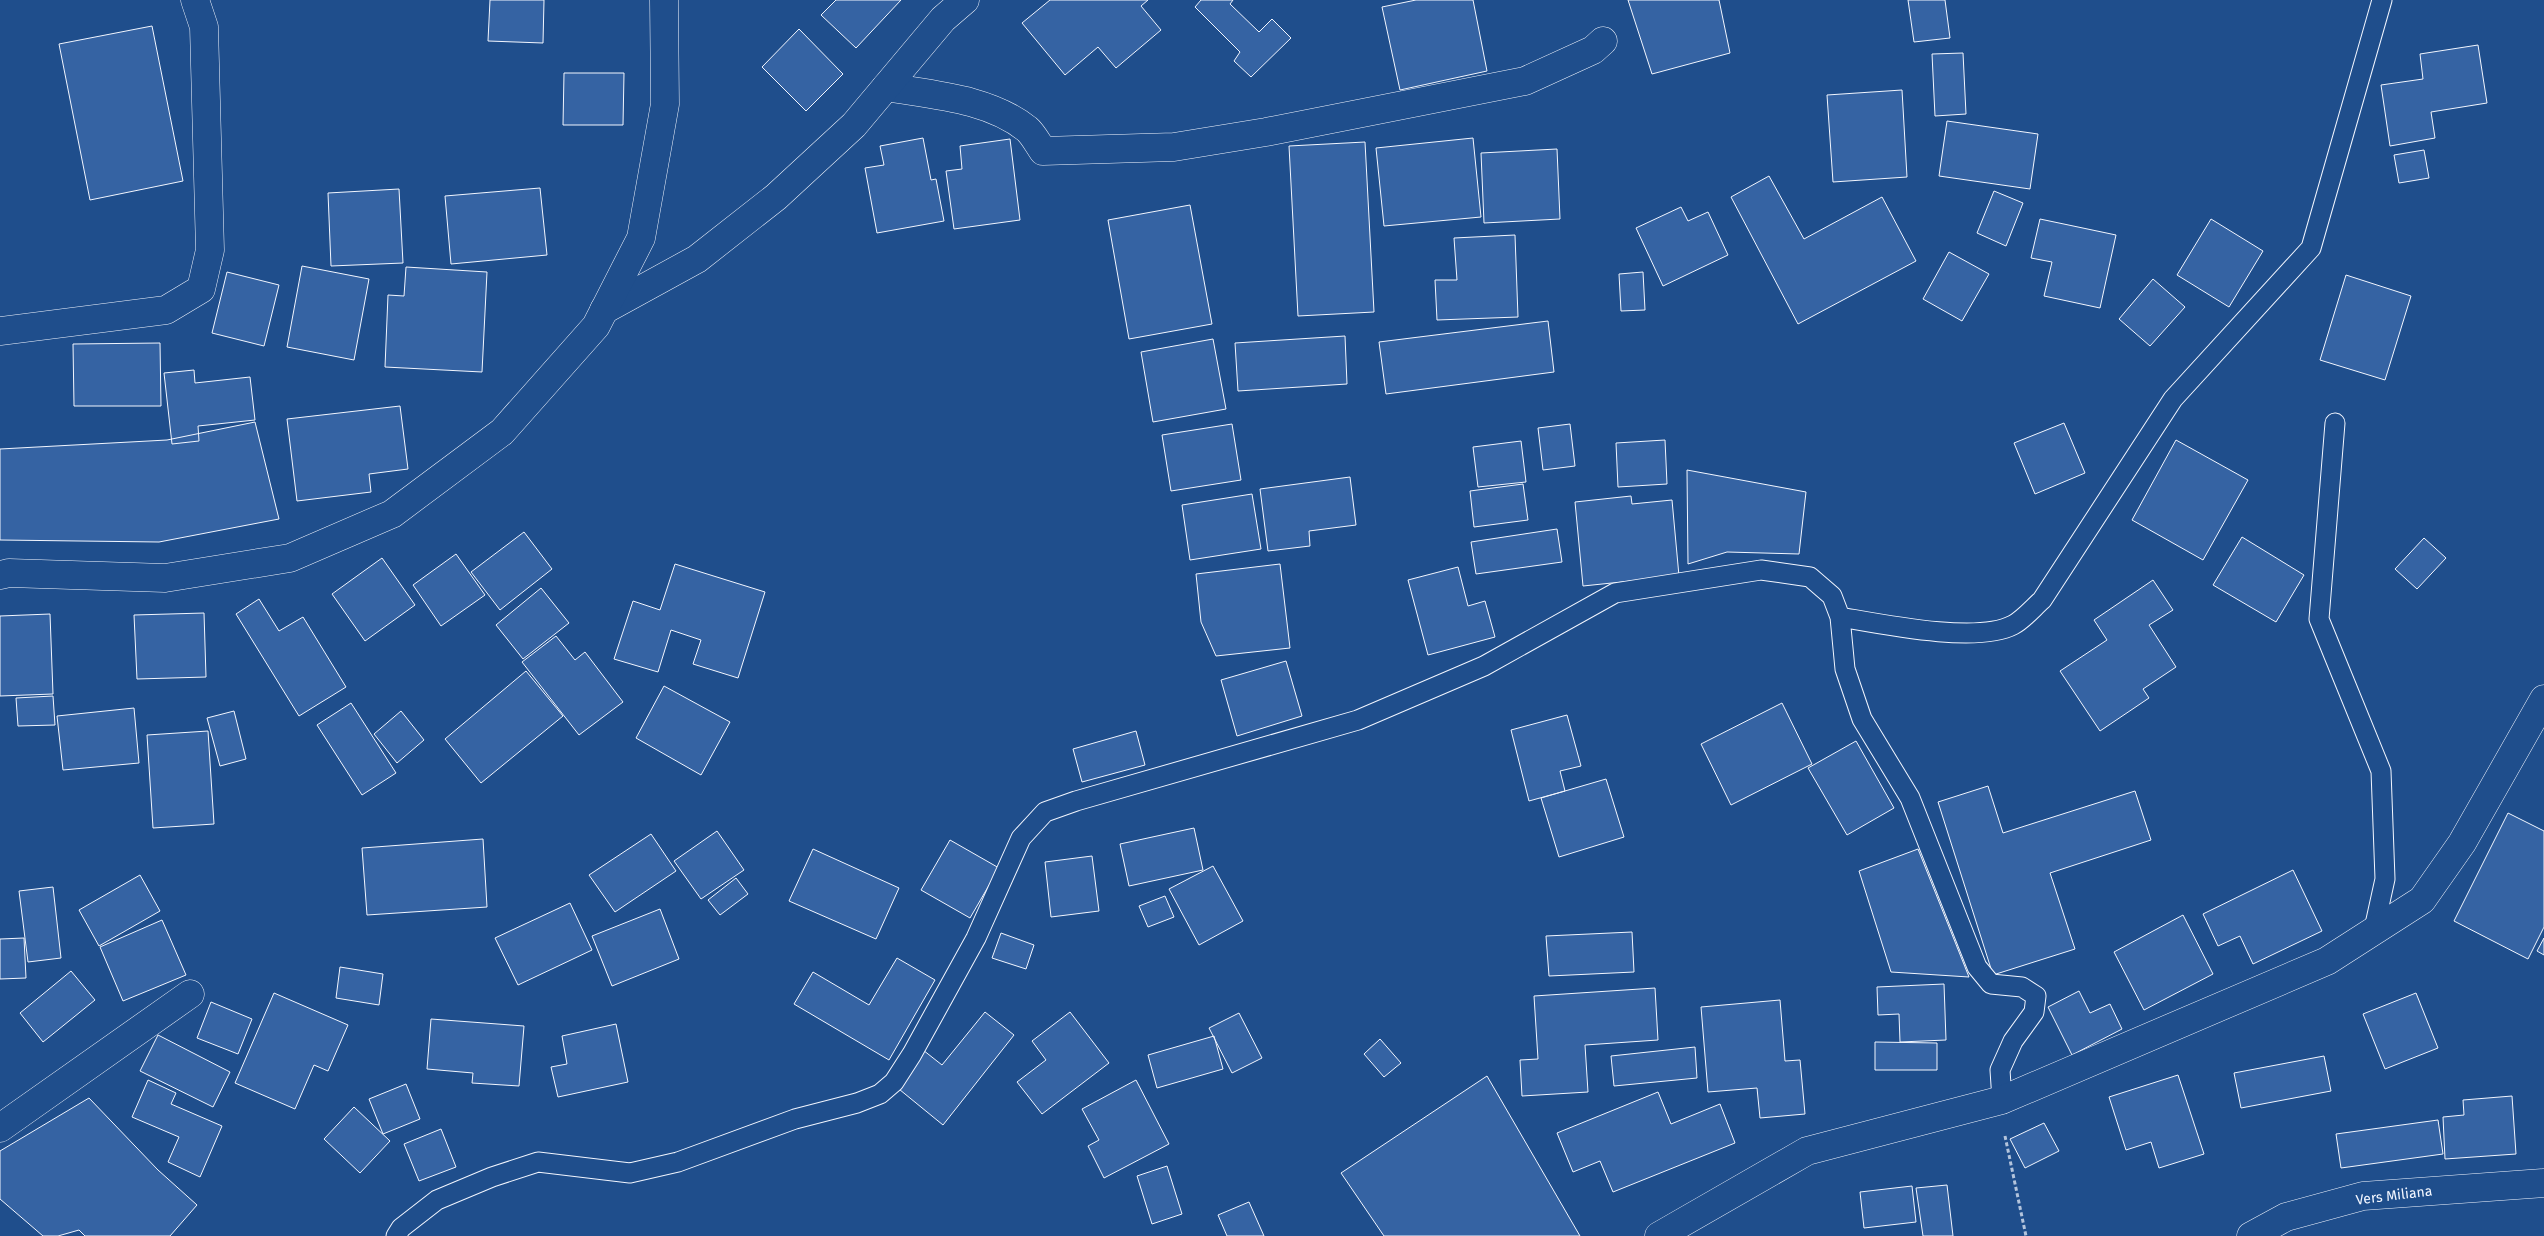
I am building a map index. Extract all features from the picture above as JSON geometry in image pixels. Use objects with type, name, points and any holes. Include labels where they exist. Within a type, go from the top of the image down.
[{"type":"main road","points":[[0,331],[166,310],[201,289],[210,250],[204,27],[196,0]]},
{"type":"main road","points":[[0,575],[9,573],[165,578],[290,558],[392,514],[502,432],[596,326],[641,238],[664,104],[664,0]]},
{"type":"main road","points":[[604,310],[697,259],[776,197],[854,125],[942,19],[965,0]]},
{"type":"main road","points":[[886,87],[966,101],[992,109],[1028,129],[1043,151],[1174,147],[1266,132],[1526,81],[1593,50],[1603,41]]},
{"type":"main road","points":[[1658,1236],[1807,1151],[2002,1100],[2327,961],[2374,929],[2422,900],[2462,843],[2544,699]]},
{"type":"main road","points":[[0,1128],[190,994]]},
{"type":"main road","name":"Vers Miliana","points":[[2251,1236],[2286,1217],[2363,1196],[2544,1183]]},
{"type":"lane","points":[[1840,618],[1906,628],[1984,634],[2013,625],[2042,600],[2172,399],[2311,248],[2382,0]]},
{"type":"lane","points":[[2336,423],[2319,619],[2381,771],[2385,879],[2374,929]]},
{"type":"lane","points":[[396,1236],[401,1228],[437,1200],[492,1177],[538,1162],[630,1173],[678,1162],[795,1119],[857,1103],[880,1094],[894,1082],[912,1054],[976,938],[1021,838],[1045,812],[1076,801],[1358,720],[1484,666],[1615,593],[1761,570],[1810,577],[1832,596],[1840,618],[1845,669],[1862,719],[1910,798],[1977,967],[1992,984],[2022,987],[2036,996],[2034,1012],[2013,1042],[2000,1070],[2002,1100]]},
{"type":"path","points":[[2002,1100],[2004,1132],[2026,1236]]},
{"type":"building","points":[[490,0],[544,0],[543,43],[488,41]]},
{"type":"building","points":[[836,0],[901,0],[856,48],[821,15]]},
{"type":"building","points":[[1050,0],[1148,0],[1141,6],[1161,30],[1116,68],[1098,47],[1065,75],[1022,23]]},
{"type":"building","points":[[1201,0],[1233,0],[1230,4],[1259,32],[1272,19],[1291,38],[1251,77],[1234,61],[1240,52],[1195,7]]},
{"type":"building","points":[[1416,0],[1473,0],[1487,71],[1400,90],[1382,7]]},
{"type":"building","points":[[1628,0],[1719,0],[1730,53],[1652,74]]},
{"type":"building","points":[[1908,0],[1945,0],[1950,38],[1914,42]]},
{"type":"building","points":[[152,26],[183,181],[90,200],[59,44]]},
{"type":"building","points":[[799,29],[843,74],[806,111],[762,67]]},
{"type":"building","points":[[2478,45],[2487,103],[2431,112],[2435,138],[2390,146],[2381,85],[2423,79],[2420,54]]},
{"type":"building","points":[[1963,53],[1966,114],[1935,116],[1932,54]]},
{"type":"building","points":[[564,73],[624,73],[623,125],[563,125]]},
{"type":"building","points":[[1902,90],[1907,177],[1833,182],[1827,95]]},
{"type":"building","points":[[1947,121],[2038,134],[2030,189],[1939,176]]},
{"type":"building","points":[[923,138],[931,180],[936,179],[944,221],[877,233],[865,168],[884,165],[880,146]]},
{"type":"building","points":[[1473,138],[1481,217],[1384,226],[1376,148]]},
{"type":"building","points":[[1010,139],[1020,220],[954,229],[946,171],[962,169],[960,146]]},
{"type":"building","points":[[1365,142],[1374,312],[1298,316],[1289,146]]},
{"type":"building","points":[[1557,149],[1560,219],[1484,223],[1481,153]]},
{"type":"building","points":[[2424,150],[2429,178],[2399,183],[2394,155]]},
{"type":"building","points":[[1769,176],[1804,239],[1882,197],[1916,261],[1798,324],[1731,197]]},
{"type":"building","points":[[540,188],[547,255],[451,264],[445,196]]},
{"type":"building","points":[[399,189],[403,263],[331,266],[328,193]]},
{"type":"building","points":[[1994,191],[2023,203],[2006,246],[1977,233]]},
{"type":"building","points":[[1190,205],[1212,324],[1129,339],[1108,220]]},
{"type":"building","points":[[1681,207],[1688,221],[1708,212],[1728,255],[1663,286],[1636,228]]},
{"type":"building","points":[[2040,219],[2116,235],[2100,308],[2044,296],[2052,262],[2031,258]]},
{"type":"building","points":[[2211,219],[2263,251],[2229,307],[2177,275]]},
{"type":"building","points":[[1515,235],[1518,317],[1437,320],[1435,280],[1457,280],[1454,238]]},
{"type":"building","points":[[1949,252],[1989,274],[1962,321],[1923,299]]},
{"type":"building","points":[[302,266],[369,279],[354,360],[287,347]]},
{"type":"building","points":[[406,267],[487,272],[482,372],[385,367],[388,295],[404,296]]},
{"type":"building","points":[[227,272],[279,285],[264,346],[212,333]]},
{"type":"building","points":[[1643,272],[1645,310],[1621,311],[1619,274]]},
{"type":"building","points":[[2346,275],[2411,296],[2385,380],[2320,360]]},
{"type":"building","points":[[2153,279],[2185,307],[2150,346],[2119,319]]},
{"type":"building","points":[[1548,321],[1554,372],[1386,394],[1379,342]]},
{"type":"building","points":[[1345,336],[1347,384],[1238,391],[1235,343]]},
{"type":"building","points":[[1213,339],[1226,409],[1153,422],[1141,352]]},
{"type":"building","points":[[160,343],[161,406],[74,406],[73,344]]},
{"type":"building","points":[[194,370],[195,383],[250,377],[255,420],[198,426],[199,441],[172,444],[164,373]]},
{"type":"building","points":[[400,406],[408,469],[369,474],[371,492],[297,501],[287,419]]},
{"type":"building","points":[[255,422],[279,519],[159,542],[0,540],[0,449],[167,440]]},
{"type":"building","points":[[2064,423],[2085,473],[2035,494],[2014,443]]},
{"type":"building","points":[[1232,424],[1241,480],[1171,491],[1162,435]]},
{"type":"building","points":[[1570,424],[1575,466],[1543,470],[1538,428]]},
{"type":"building","points":[[1665,440],[1667,484],[1618,487],[1616,443]]},
{"type":"building","points":[[2176,440],[2248,480],[2203,560],[2132,520]]},
{"type":"building","points":[[1521,441],[1526,482],[1478,487],[1473,447]]},
{"type":"building","points":[[1687,470],[1806,492],[1799,554],[1727,552],[1688,564]]},
{"type":"building","points":[[1350,477],[1356,525],[1309,531],[1310,546],[1268,551],[1260,489]]},
{"type":"building","points":[[1523,484],[1528,520],[1474,527],[1470,491]]},
{"type":"building","points":[[1252,494],[1261,549],[1190,560],[1182,505]]},
{"type":"building","points":[[1631,496],[1632,504],[1672,500],[1679,576],[1583,586],[1575,502]]},
{"type":"building","points":[[1557,529],[1562,562],[1476,574],[1471,542]]},
{"type":"building","points":[[524,532],[552,569],[500,610],[471,572]]},
{"type":"building","points":[[2242,537],[2304,575],[2276,622],[2213,585]]},
{"type":"building","points":[[2424,538],[2446,558],[2417,589],[2395,569]]},
{"type":"building","points":[[456,554],[485,595],[441,626],[413,585]]},
{"type":"building","points":[[382,558],[415,605],[365,641],[332,594]]},
{"type":"building","points":[[675,564],[765,592],[738,678],[693,664],[701,640],[671,630],[658,672],[614,659],[633,601],[660,610]]},
{"type":"building","points":[[1280,564],[1290,648],[1216,656],[1201,622],[1196,574]]},
{"type":"building","points":[[1458,567],[1468,606],[1485,601],[1495,637],[1428,655],[1408,580]]},
{"type":"building","points":[[2153,580],[2173,610],[2149,625],[2176,667],[2143,689],[2149,698],[2100,731],[2060,671],[2107,640],[2094,620]]},
{"type":"building","points":[[541,588],[569,623],[523,659],[496,625]]},
{"type":"building","points":[[259,599],[279,631],[303,617],[346,687],[299,716],[236,614]]},
{"type":"building","points":[[204,613],[206,677],[137,679],[134,615]]},
{"type":"building","points":[[50,614],[53,694],[0,696],[0,616]]},
{"type":"building","points":[[556,636],[575,660],[585,652],[623,702],[579,735],[522,662]]},
{"type":"building","points":[[1286,661],[1302,716],[1237,736],[1221,680]]},
{"type":"building","points":[[526,671],[563,716],[481,783],[445,739]]},
{"type":"building","points":[[664,686],[730,722],[701,775],[636,738]]},
{"type":"building","points":[[53,696],[55,725],[18,726],[16,698]]},
{"type":"building","points":[[351,703],[396,773],[362,795],[317,725]]},
{"type":"building","points":[[1782,703],[1812,764],[1731,805],[1701,744]]},
{"type":"building","points":[[134,708],[139,763],[63,770],[57,716]]},
{"type":"building","points":[[234,711],[246,759],[220,766],[207,718]]},
{"type":"building","points":[[401,711],[424,740],[397,763],[374,734]]},
{"type":"building","points":[[1567,715],[1581,766],[1560,771],[1565,791],[1529,801],[1511,730]]},
{"type":"building","points":[[208,731],[214,824],[153,828],[147,735]]},
{"type":"building","points":[[1136,731],[1145,765],[1082,782],[1073,749]]},
{"type":"building","points":[[1856,741],[1894,808],[1847,835],[1808,768]]},
{"type":"building","points":[[1606,779],[1624,837],[1559,857],[1541,798]]},
{"type":"building","points":[[1988,786],[2003,833],[2135,791],[2151,840],[2050,873],[2075,949],[1993,975],[1938,802]]},
{"type":"building","points":[[2508,813],[2544,831],[2544,927],[2528,959],[2454,921]]},
{"type":"building","points":[[1194,828],[1203,870],[1129,886],[1120,844]]},
{"type":"building","points":[[717,831],[744,870],[701,899],[674,861]]},
{"type":"building","points":[[651,834],[676,871],[615,912],[589,875]]},
{"type":"building","points":[[483,839],[487,907],[367,915],[362,848]]},
{"type":"building","points":[[950,840],[999,868],[970,918],[921,890]]},
{"type":"building","points":[[813,849],[899,888],[876,939],[789,901]]},
{"type":"building","points":[[1918,849],[1969,977],[1891,972],[1859,871]]},
{"type":"building","points":[[1092,856],[1099,911],[1051,917],[1045,862]]},
{"type":"building","points":[[1213,866],[1243,921],[1199,945],[1169,889]]},
{"type":"building","points":[[2293,870],[2322,931],[2253,964],[2240,936],[2218,946],[2203,914]]},
{"type":"building","points":[[140,875],[160,911],[99,946],[79,910]]},
{"type":"building","points":[[736,878],[748,894],[720,915],[708,900]]},
{"type":"building","points":[[53,887],[61,958],[28,962],[19,891]]},
{"type":"building","points":[[1165,896],[1174,917],[1148,927],[1139,906]]},
{"type":"building","points":[[570,903],[592,950],[518,985],[495,938]]},
{"type":"building","points":[[660,909],[679,959],[612,986],[592,936]]},
{"type":"building","points":[[2183,915],[2213,974],[2144,1010],[2114,952]]},
{"type":"building","points":[[162,920],[186,975],[123,1001],[100,947]]},
{"type":"building","points":[[1632,932],[1634,972],[1549,976],[1546,936]]},
{"type":"building","points":[[1001,933],[1034,945],[1026,969],[992,958]]},
{"type":"building","points":[[24,938],[26,978],[0,979],[0,939]]},
{"type":"building","points":[[2544,938],[2544,955],[2537,951]]},
{"type":"building","points":[[897,958],[935,980],[889,1060],[794,1004],[813,972],[869,1005]]},
{"type":"building","points":[[340,967],[383,974],[379,1005],[336,998]]},
{"type":"building","points":[[71,971],[95,1000],[43,1042],[20,1013]]},
{"type":"building","points":[[1944,984],[1946,1040],[1900,1042],[1899,1014],[1878,1015],[1877,987]]},
{"type":"building","points":[[1655,988],[1658,1040],[1585,1045],[1588,1092],[1522,1096],[1520,1060],[1538,1059],[1534,996]]},
{"type":"building","points":[[2079,991],[2090,1013],[2110,1004],[2122,1029],[2072,1055],[2048,1007]]},
{"type":"building","points":[[274,993],[348,1025],[328,1071],[314,1065],[295,1109],[235,1083]]},
{"type":"building","points":[[2416,993],[2438,1048],[2385,1069],[2363,1014]]},
{"type":"building","points":[[1780,1000],[1785,1061],[1800,1060],[1805,1114],[1760,1118],[1757,1088],[1708,1092],[1701,1007]]},
{"type":"building","points":[[211,1002],[252,1019],[238,1054],[197,1038]]},
{"type":"building","points":[[985,1012],[1014,1035],[943,1125],[894,1085],[923,1050],[942,1065]]},
{"type":"building","points":[[1070,1012],[1109,1063],[1042,1114],[1017,1082],[1046,1060],[1032,1041]]},
{"type":"building","points":[[1239,1013],[1262,1058],[1232,1073],[1209,1028]]},
{"type":"building","points":[[431,1019],[524,1026],[519,1086],[472,1083],[473,1073],[427,1069]]},
{"type":"building","points":[[616,1024],[628,1082],[558,1097],[551,1067],[567,1064],[562,1036]]},
{"type":"building","points":[[158,1035],[230,1072],[213,1107],[140,1071]]},
{"type":"building","points":[[1214,1036],[1223,1069],[1157,1088],[1148,1055]]},
{"type":"building","points":[[1380,1039],[1401,1063],[1384,1077],[1364,1054]]},
{"type":"building","points":[[1875,1042],[1937,1043],[1937,1070],[1875,1070]]},
{"type":"building","points":[[1695,1047],[1697,1078],[1614,1086],[1611,1056]]},
{"type":"building","points":[[2324,1056],[2331,1091],[2241,1108],[2234,1073]]},
{"type":"building","points":[[2178,1075],[2204,1154],[2159,1168],[2151,1142],[2126,1150],[2109,1097]]},
{"type":"building","points":[[1487,1076],[1580,1236],[1384,1236],[1341,1173]]},
{"type":"building","points":[[148,1080],[176,1093],[171,1104],[222,1126],[200,1177],[168,1162],[179,1137],[132,1117]]},
{"type":"building","points":[[1136,1080],[1169,1144],[1104,1178],[1088,1146],[1099,1140],[1082,1109]]},
{"type":"building","points":[[406,1084],[420,1119],[383,1134],[369,1099]]},
{"type":"building","points":[[1658,1092],[1671,1124],[1720,1104],[1735,1143],[1613,1192],[1600,1161],[1573,1172],[1557,1133]]},
{"type":"building","points":[[2512,1096],[2516,1154],[2445,1159],[2443,1117],[2464,1115],[2463,1100]]},
{"type":"building","points":[[89,1098],[158,1170],[197,1205],[170,1236],[85,1236],[79,1230],[58,1236],[43,1236],[0,1199],[0,1151]]},
{"type":"building","points":[[354,1107],[390,1141],[360,1173],[324,1139]]},
{"type":"building","points":[[2438,1120],[2443,1154],[2341,1168],[2336,1134]]},
{"type":"building","points":[[2044,1123],[2059,1151],[2025,1168],[2010,1139]]},
{"type":"building","points":[[441,1129],[456,1167],[419,1181],[404,1144]]},
{"type":"building","points":[[1167,1166],[1182,1214],[1152,1224],[1137,1176]]},
{"type":"building","points":[[1947,1185],[1953,1236],[1923,1236],[1916,1188]]},
{"type":"building","points":[[1912,1186],[1916,1222],[1864,1228],[1860,1192]]},
{"type":"building","points":[[1249,1202],[1264,1236],[1227,1236],[1218,1215]]}]
